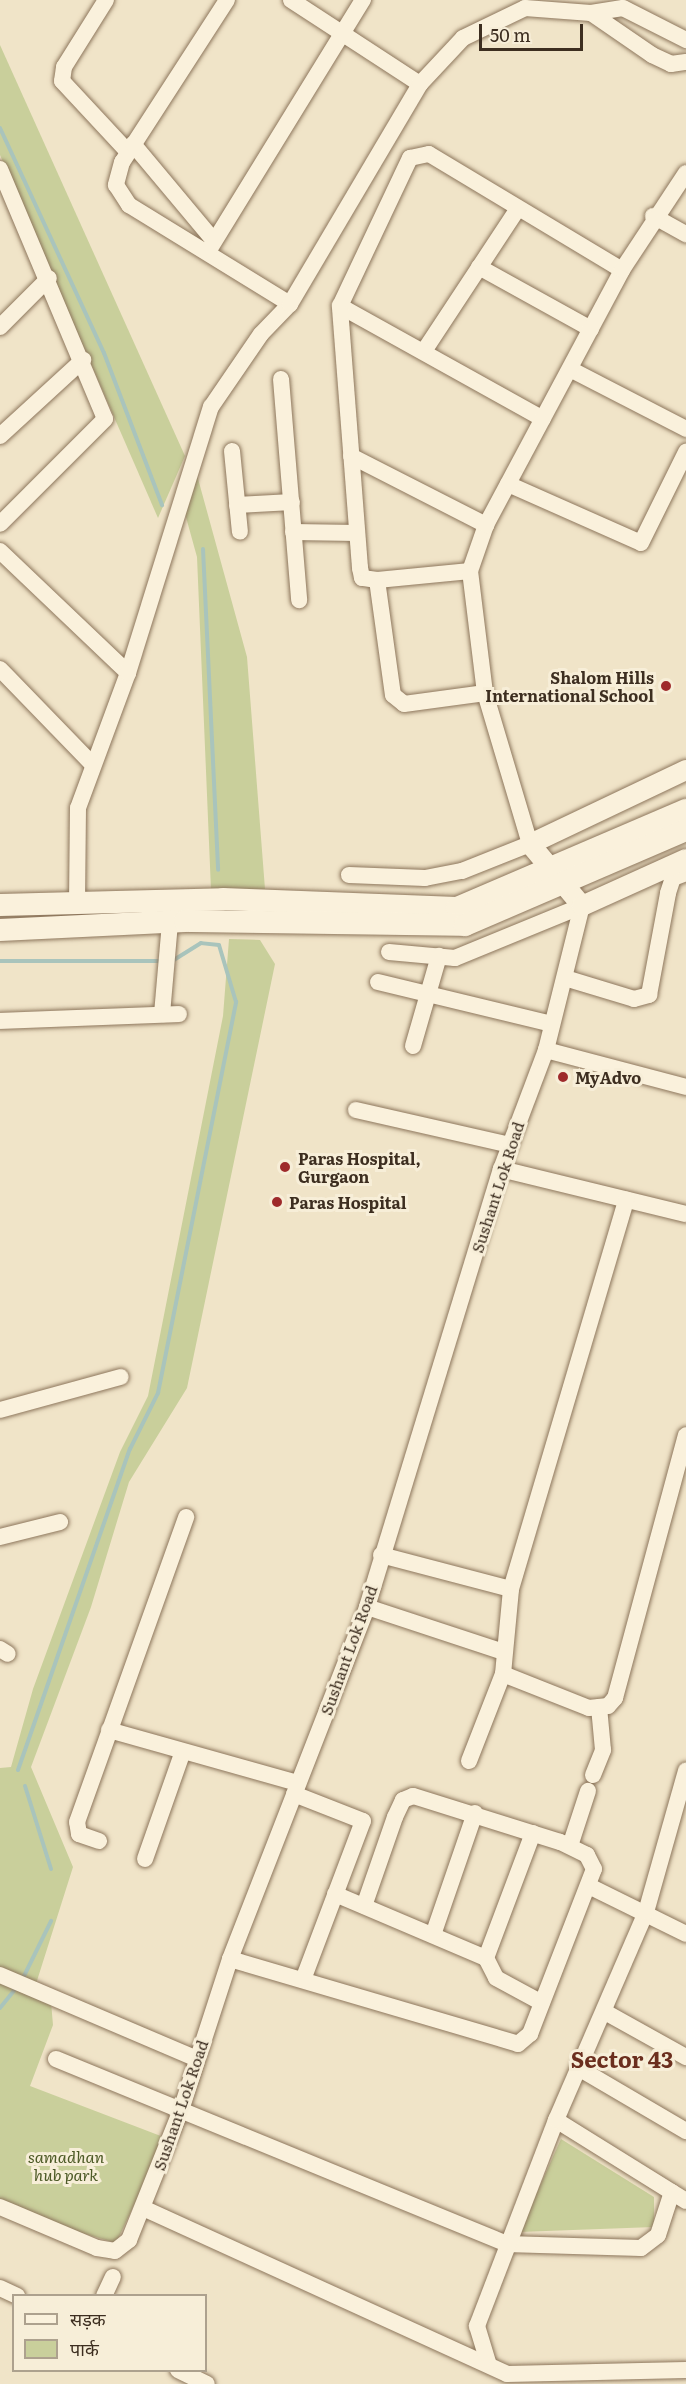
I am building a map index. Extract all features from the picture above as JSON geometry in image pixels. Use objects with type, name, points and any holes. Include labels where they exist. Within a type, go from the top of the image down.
[{"type":"main road","points":[[0,930],[170,922],[465,925],[686,810]]},
{"type":"main road","points":[[0,905],[223,898],[457,908],[561,877],[686,830]]},
{"type":"street","points":[[106,0],[64,67],[62,81],[131,148],[212,246]]},
{"type":"street","points":[[227,0],[131,148],[116,185],[129,205],[212,246],[290,304]]},
{"type":"street","points":[[291,0],[420,84]]},
{"type":"street","points":[[212,246],[340,34],[363,0]]},
{"type":"street","points":[[77,903],[78,808],[92,764],[128,673],[211,407],[261,334],[290,304],[420,84],[463,38],[525,8],[591,13],[623,8],[686,40]]},
{"type":"street","points":[[591,13],[652,56],[670,64],[686,62]]},
{"type":"street","points":[[470,571],[377,580],[362,578],[340,306],[410,158],[418,153],[429,154],[517,210],[622,270]]},
{"type":"street","points":[[0,169],[83,360],[105,419],[0,524]]},
{"type":"street","points":[[582,906],[534,842],[531,820],[524,817],[485,693],[470,571],[486,525],[622,270],[653,216],[686,173]]},
{"type":"street","points":[[424,351],[517,210]]},
{"type":"street","points":[[653,216],[686,234]]},
{"type":"street","points":[[479,267],[591,329]]},
{"type":"street","points":[[0,327],[48,278]]},
{"type":"street","points":[[340,306],[543,419]]},
{"type":"street","points":[[0,436],[83,360]]},
{"type":"street","points":[[570,369],[686,429]]},
{"type":"street","points":[[281,379],[299,600]]},
{"type":"street","points":[[232,451],[240,532]]},
{"type":"street","points":[[508,484],[641,543],[686,452]]},
{"type":"street","points":[[351,456],[486,525]]},
{"type":"street","points":[[237,505],[292,502]]},
{"type":"street","points":[[293,532],[357,533]]},
{"type":"street","points":[[0,550],[128,673]]},
{"type":"street","points":[[377,580],[393,695],[404,704],[485,693]]},
{"type":"street","points":[[0,669],[92,764]]},
{"type":"street","points":[[349,875],[453,873],[534,842],[686,770]]},
{"type":"street","points":[[389,952],[439,956],[473,952],[686,859]]},
{"type":"street","points":[[565,978],[634,999],[649,995],[668,893],[673,878],[686,873]]},
{"type":"street","name":"Sushant Lok Road","points":[[0,2207],[115,2251],[129,2240],[181,2110],[230,1959],[367,1607],[381,1555],[501,1169],[546,1050],[582,906]]},
{"type":"street","points":[[162,1014],[170,922]]},
{"type":"street","points":[[413,1046],[439,956]]},
{"type":"street","points":[[378,982],[552,1024]]},
{"type":"street","points":[[0,1021],[179,1014]]},
{"type":"street","points":[[546,1050],[686,1087]]},
{"type":"street","points":[[356,1110],[510,1145]]},
{"type":"street","points":[[501,1169],[686,1214]]},
{"type":"street","points":[[469,1761],[503,1674],[501,1652],[511,1589],[626,1200]]},
{"type":"street","points":[[0,1410],[121,1377]]},
{"type":"street","points":[[503,1674],[589,1708],[599,1707],[615,1698],[686,1435]]},
{"type":"street","points":[[99,1841],[79,1833],[76,1822],[186,1516]]},
{"type":"street","points":[[0,1537],[60,1522]]},
{"type":"street","points":[[381,1555],[511,1589]]},
{"type":"street","points":[[367,1607],[501,1652]]},
{"type":"street","points":[[570,1846],[603,1750],[599,1707]]},
{"type":"street","points":[[109,1730],[183,1751],[296,1788],[363,1821],[303,1980]]},
{"type":"street","points":[[145,1859],[183,1751]]},
{"type":"street","points":[[488,2362],[477,2326],[506,2244],[556,2120],[582,2070],[646,1912],[686,1771]]},
{"type":"street","points":[[230,1959],[512,2044],[525,2041],[589,1886],[592,1860],[570,1846],[426,1797],[403,1800],[364,1906]]},
{"type":"street","points":[[433,1935],[475,1813]]},
{"type":"street","points":[[486,1958],[533,1833]]},
{"type":"street","points":[[589,1886],[646,1912],[686,1934]]},
{"type":"street","points":[[335,1894],[486,1958],[496,1978],[542,2003]]},
{"type":"street","points":[[0,1975],[197,2059]]},
{"type":"street","points":[[605,2012],[686,2057]]},
{"type":"street","points":[[56,2059],[506,2244],[641,2248],[658,2235],[679,2196],[556,2120]]},
{"type":"street","points":[[582,2070],[686,2131]]},
{"type":"street","points":[[142,2208],[488,2362],[507,2374],[686,2370]]},
{"type":"street","points":[[104,2294],[113,2277]]},
{"type":"street","points":[[182,2372],[207,2384]]},
{"type":"green space","points":[[0,45],[185,456],[158,518],[0,155]]},
{"type":"green space","points":[[197,475],[247,657],[265,889],[211,890],[197,557],[184,510]]},
{"type":"green space","name":"samadhan hub park","points":[[229,939],[260,940],[275,964],[187,1388],[129,1482],[91,1607],[31,1767],[73,1867],[35,1987],[51,2002],[53,2025],[30,2086],[166,2138],[116,2243],[0,2209],[0,1768],[11,1767],[33,1689],[120,1452],[148,1396],[223,1016]]},
{"type":"green space","points":[[561,2139],[654,2197],[654,2227],[519,2232]]},
{"type":"waterway","points":[[0,128],[104,353],[162,505]]},
{"type":"waterway","points":[[203,549],[218,870]]},
{"type":"waterway","points":[[18,1770],[130,1449],[158,1393],[236,1002],[219,945],[201,943],[172,961]]},
{"type":"waterway","points":[[0,961],[161,961]]},
{"type":"waterway","points":[[25,1786],[51,1869]]},
{"type":"waterway","points":[[22,1980],[51,1921]]},
{"type":"waterway","points":[[0,2008],[16,1988]]},
{"type":"place","name":"Shalom Hills International School","points":[[666,686]]},
{"type":"place","name":"MyAdvo","points":[[563,1077]]},
{"type":"place","name":"Paras Hospital, Gurgaon","points":[[285,1167]]},
{"type":"place","name":"Paras Hospital","points":[[277,1202]]},
{"type":"district","name":"Sector 43","points":[[622,2059]]}]
